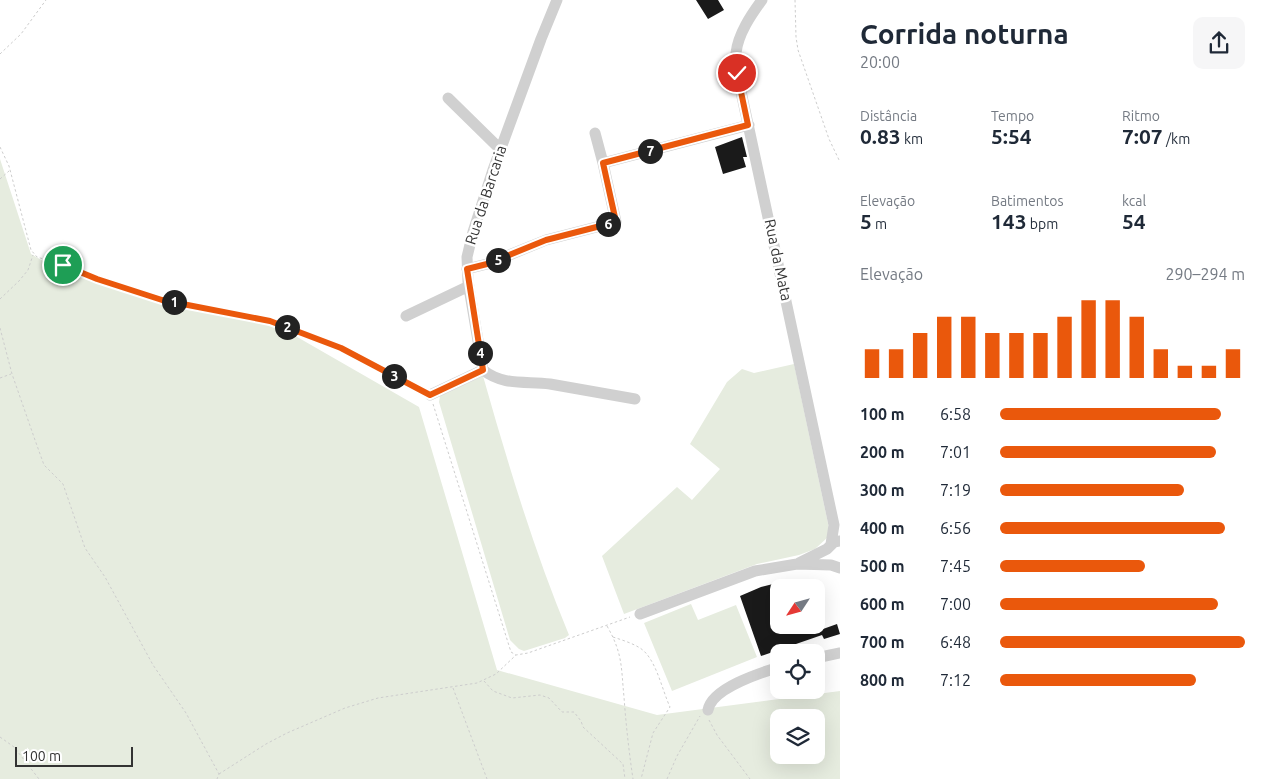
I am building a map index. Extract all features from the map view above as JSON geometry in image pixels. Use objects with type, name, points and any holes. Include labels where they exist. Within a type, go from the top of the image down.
[{"type":"street","name":"Rua da Mata","points":[[762,0],[744,28],[736,52],[737,73],[837,529],[833,545]]},
{"type":"street","name":"Rua da Barcaria","points":[[483,370],[469,286],[467,257],[473,232],[500,150],[553,2]]},
{"type":"street","points":[[448,98],[500,150]]},
{"type":"street","points":[[603,163],[748,125]]},
{"type":"street","points":[[467,269],[487,264],[554,238],[616,222],[595,133]]},
{"type":"street","points":[[406,316],[469,286]]},
{"type":"street","points":[[430,395],[483,370],[490,376],[506,382],[548,384],[634,399]]},
{"type":"street","points":[[640,614],[741,575],[797,564],[833,545]]},
{"type":"street","points":[[833,545],[826,557],[837,568]]},
{"type":"street","points":[[797,564],[837,568]]},
{"type":"street","points":[[825,656],[840,653]]},
{"type":"street","points":[[708,710],[714,698],[725,689],[770,670]]},
{"type":"path","points":[[0,54],[21,34],[46,0]]},
{"type":"path","points":[[794,0],[798,50],[829,139],[840,162]]},
{"type":"path","points":[[0,147],[10,170],[31,250],[37,257],[162,300],[270,321],[341,348],[430,395],[511,652],[516,655]]},
{"type":"path","points":[[0,178],[10,170]]},
{"type":"path","points":[[0,299],[19,282],[28,270],[34,254]]},
{"type":"path","points":[[0,328],[12,374],[44,465],[63,484],[85,548],[105,577],[153,665],[186,713],[219,774]]},
{"type":"path","points":[[0,378],[12,374]]},
{"type":"path","points":[[216,779],[219,774],[280,736],[345,708],[378,698],[477,683],[496,674],[516,655],[553,645],[640,614]]},
{"type":"path","points":[[607,626],[621,660],[633,779]]},
{"type":"path","points":[[613,637],[640,648],[648,654],[653,662],[670,707],[653,733],[641,779]]},
{"type":"path","points":[[483,680],[493,691],[512,698],[540,695],[550,698],[562,712],[574,712],[583,727],[623,764],[624,779]]},
{"type":"path","points":[[452,687],[486,779]]},
{"type":"path","points":[[667,779],[698,716],[708,710],[709,720],[717,735],[750,779]]},
{"type":"path","points":[[0,737],[14,747],[39,779]]},
{"type":"shaded area","points":[[0,159],[31,254],[45,262],[170,305],[278,326],[419,407],[497,670],[657,715],[779,699],[825,699],[825,693],[840,691],[840,779],[0,779]]},
{"type":"shaded area","points":[[794,364],[829,528],[828,537],[815,549],[799,555],[757,564],[624,614],[602,556],[677,487],[692,500],[720,469],[690,444],[727,382],[742,369],[754,373]]},
{"type":"shaded area","points":[[483,376],[522,507],[569,635],[524,651],[519,649],[510,640],[439,402],[440,396]]},
{"type":"shaded area","points":[[691,604],[698,620],[736,605],[757,657],[672,691],[644,623]]},
{"type":"building","points":[[696,0],[718,0],[724,10],[708,19]]},
{"type":"building","points":[[742,137],[747,157],[743,157],[746,167],[723,174],[715,147]]},
{"type":"building","points":[[770,585],[770,634],[825,634],[825,628],[837,624],[840,634],[824,639],[822,635],[796,644],[770,644],[770,653],[761,656],[740,596]]},
{"type":"route","points":[[63,265],[97,279],[162,300],[270,321],[341,348],[430,395],[483,370],[467,269],[487,264],[546,240],[616,222],[603,163],[748,125],[737,73]]}]
